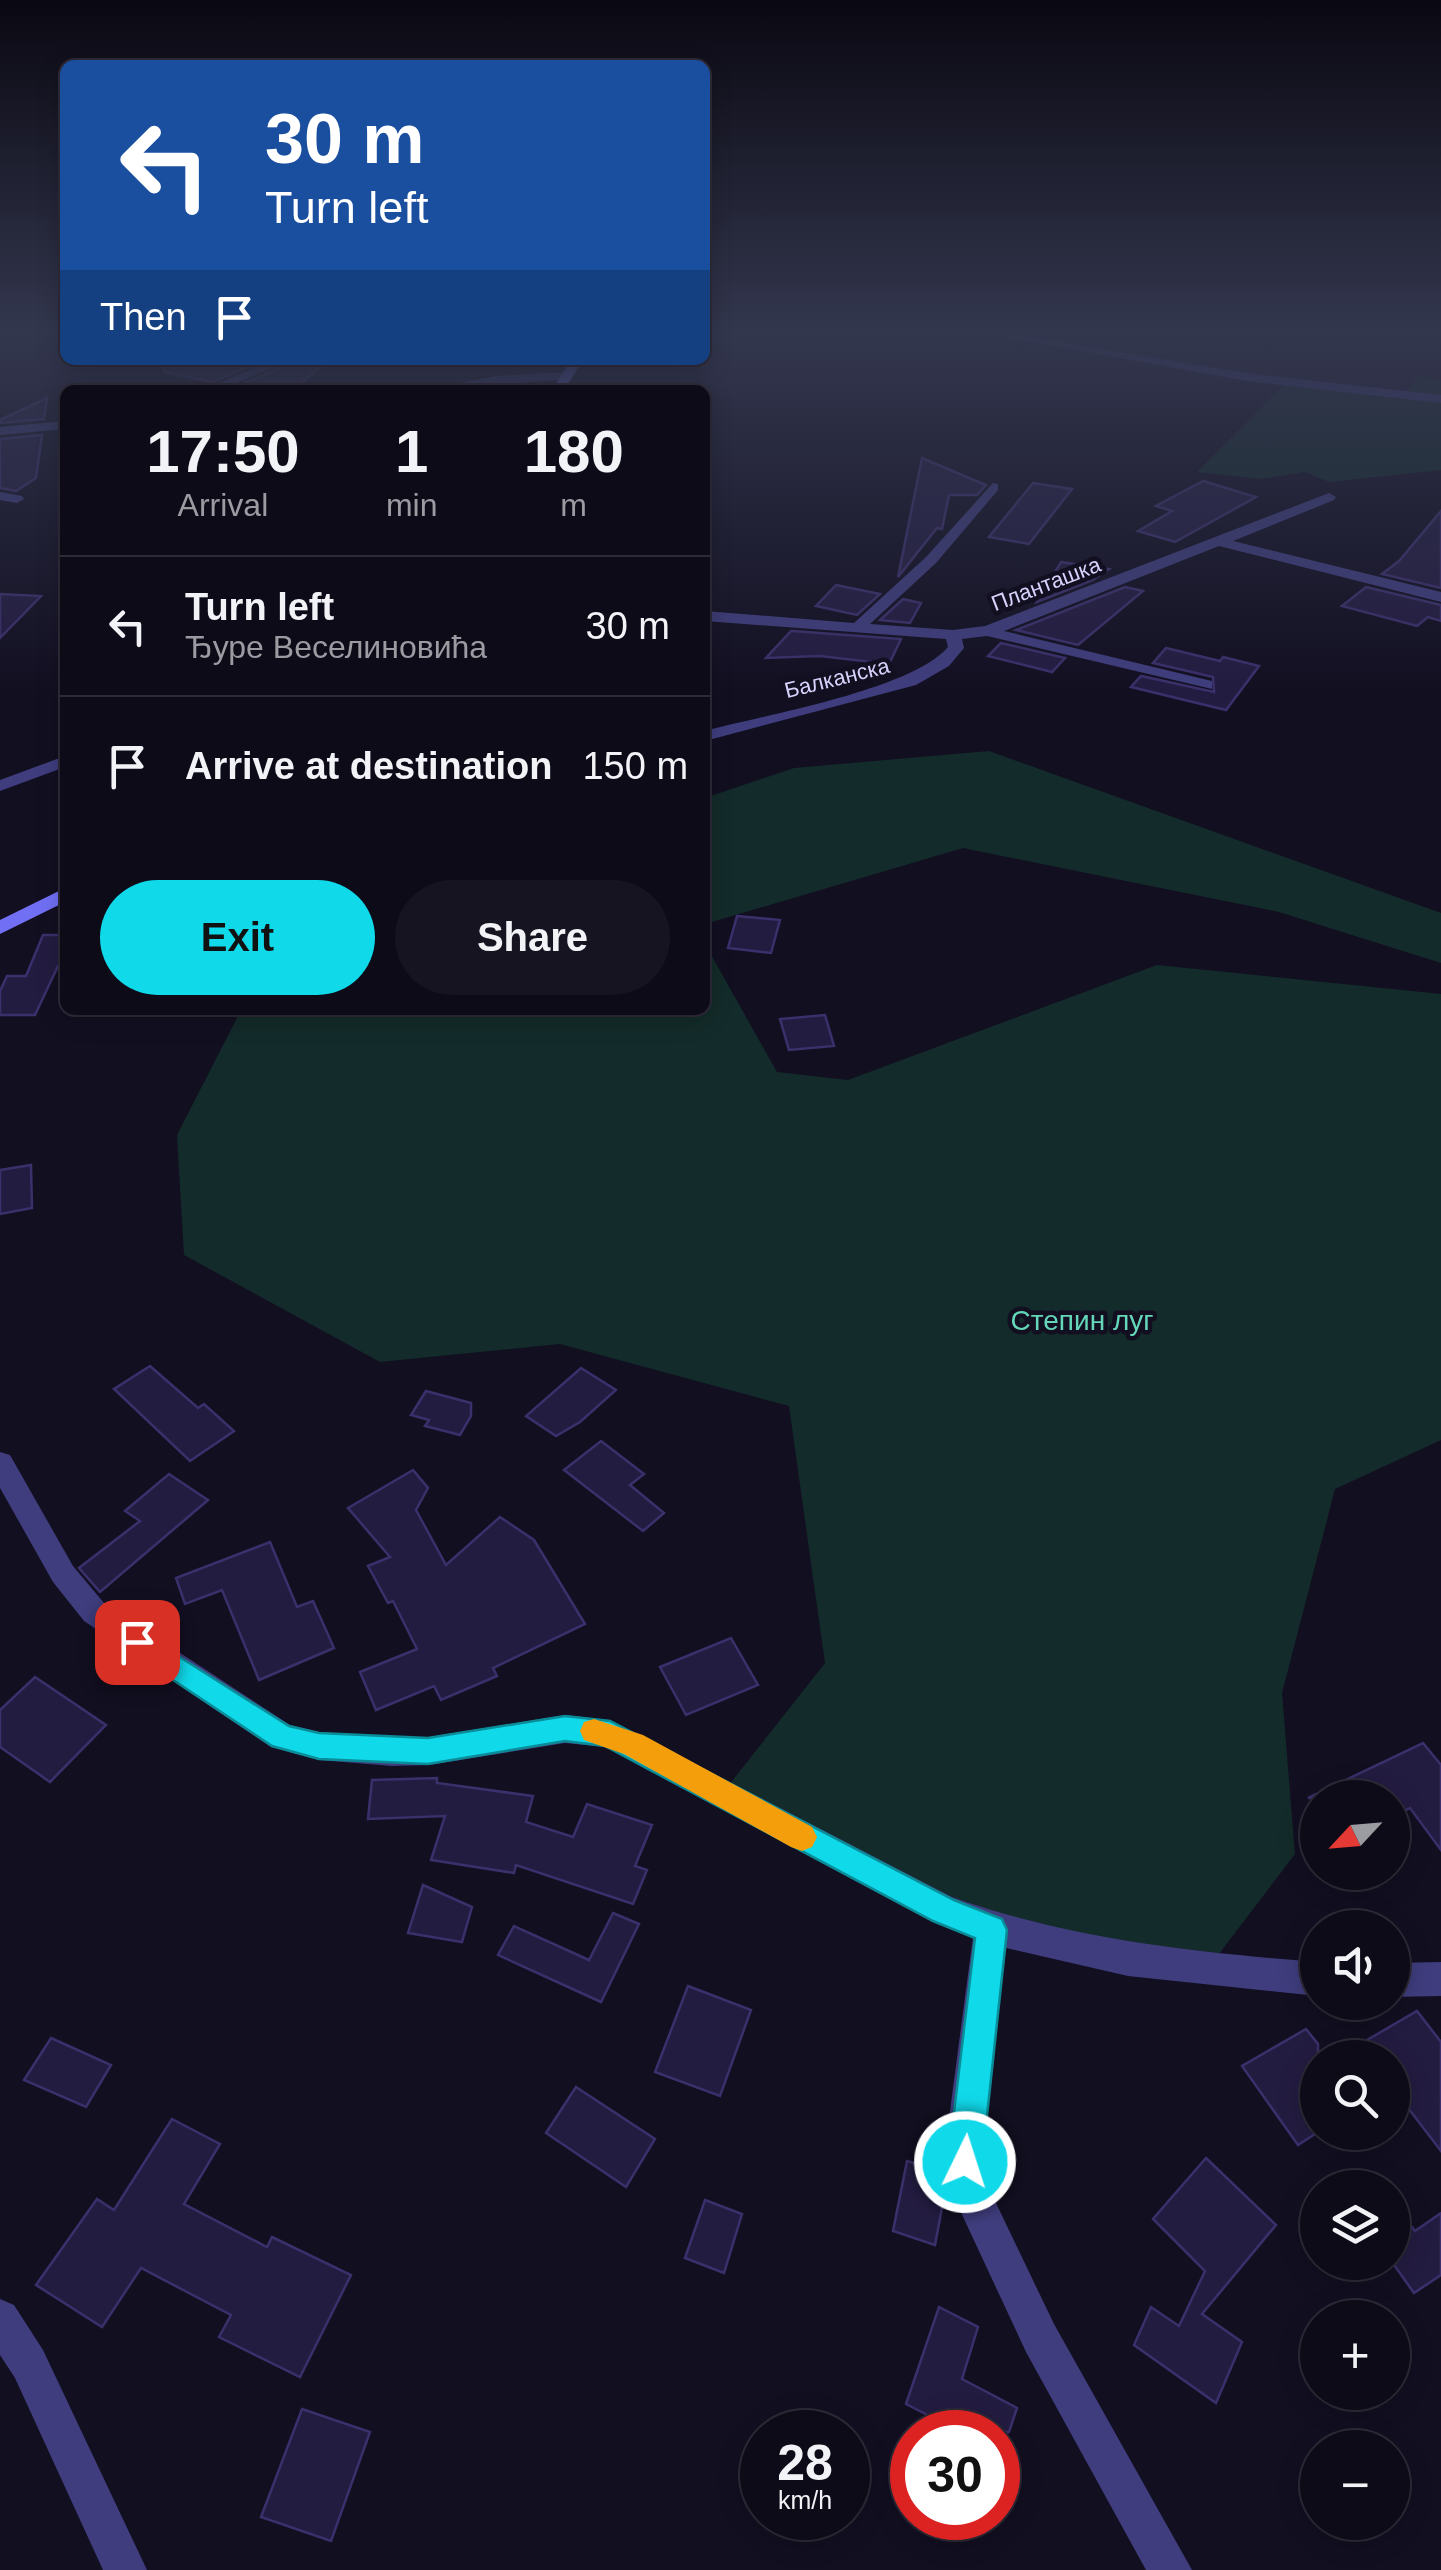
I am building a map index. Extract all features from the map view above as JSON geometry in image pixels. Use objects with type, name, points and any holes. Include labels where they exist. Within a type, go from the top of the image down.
[{"type":"street","points":[[858,628],[931,560],[993,487]]},
{"type":"street","points":[[0,496],[17,499]]},
{"type":"street","name":"Планташка","points":[[710,616],[953,635],[987,631],[1032,617],[1328,497]]},
{"type":"street","points":[[1214,540],[1441,597]]},
{"type":"street","points":[[987,631],[1206,685]]},
{"type":"street","name":"Балканска","points":[[710,735],[910,682],[942,664],[956,648],[953,635]]},
{"type":"street","points":[[0,786],[60,762]]},
{"type":"street","points":[[0,928],[60,897]]},
{"type":"street","points":[[0,1463],[63,1574],[94,1612],[282,1737],[319,1746],[392,1752],[428,1751],[565,1728],[610,1734],[926,1902],[991,1930],[1166,1967],[1300,1978]]},
{"type":"street","points":[[991,1930],[966,2126],[965,2162],[977,2206],[1040,2338],[1170,2570]]},
{"type":"street","points":[[1410,1980],[1441,1979]]},
{"type":"street","points":[[0,2319],[29,2364],[125,2570]]},
{"type":"green space","points":[[1217,452],[1441,452],[1441,470],[1329,482],[1305,472],[1260,479],[1197,472]]},
{"type":"green space","points":[[989,751],[1441,913],[1441,963],[1279,912],[963,848],[710,923],[710,796],[794,768]]},
{"type":"green space","name":"Степин луг","points":[[710,953],[777,1072],[848,1080],[1157,965],[1441,994],[1441,1440],[1335,1489],[1282,1693],[1295,1854],[1206,1971],[943,1910],[721,1795],[825,1663],[789,1406],[560,1344],[380,1362],[184,1255],[177,1135],[238,1015],[710,1015]]},
{"type":"building","points":[[0,452],[40,452],[36,478],[16,491],[0,488]]},
{"type":"building","points":[[922,458],[986,485],[977,495],[949,495],[942,529],[937,528],[898,577]]},
{"type":"building","points":[[1203,481],[1256,497],[1175,542],[1138,531],[1172,511],[1156,506]]},
{"type":"building","points":[[1033,483],[1072,489],[1029,544],[989,537]]},
{"type":"building","points":[[1441,511],[1441,588],[1382,574],[1399,561]]},
{"type":"building","points":[[1061,562],[1109,569],[1093,580],[1037,602]]},
{"type":"building","points":[[836,585],[880,594],[857,615],[816,606]]},
{"type":"building","points":[[1125,587],[1143,591],[1078,645],[1016,630]]},
{"type":"building","points":[[1366,587],[1441,605],[1441,621],[1428,617],[1417,626],[1342,606]]},
{"type":"building","points":[[0,594],[41,596],[0,638]]},
{"type":"building","points":[[903,599],[921,603],[910,623],[880,620]]},
{"type":"building","points":[[791,631],[901,639],[889,664],[820,656],[766,658]]},
{"type":"building","points":[[1001,643],[1065,658],[1052,672],[988,656]]},
{"type":"building","points":[[1166,648],[1259,666],[1226,710],[1131,687],[1141,676],[1214,692],[1213,677],[1153,663]]},
{"type":"building","points":[[737,916],[780,920],[771,953],[728,948]]},
{"type":"building","points":[[43,935],[60,935],[60,966],[35,1015],[0,1015],[0,991],[7,976],[26,976]]},
{"type":"building","points":[[825,1015],[834,1046],[789,1050],[780,1019]]},
{"type":"building","points":[[31,1165],[32,1208],[0,1214],[0,1170]]},
{"type":"building","points":[[150,1366],[198,1408],[204,1404],[234,1431],[190,1461],[114,1389]]},
{"type":"building","points":[[581,1368],[616,1390],[580,1422],[556,1436],[526,1416]]},
{"type":"building","points":[[426,1391],[471,1403],[471,1416],[460,1435],[425,1426],[429,1420],[411,1415]]},
{"type":"building","points":[[601,1441],[644,1474],[630,1485],[664,1513],[643,1531],[564,1470]]},
{"type":"building","points":[[413,1470],[428,1488],[416,1510],[446,1565],[500,1517],[534,1540],[585,1624],[493,1668],[497,1676],[441,1700],[434,1686],[376,1710],[360,1672],[417,1649],[393,1601],[388,1603],[368,1566],[390,1557],[348,1508]]},
{"type":"building","points":[[169,1474],[208,1500],[100,1592],[79,1568],[140,1521],[125,1511]]},
{"type":"building","points":[[270,1542],[297,1607],[313,1601],[334,1648],[259,1680],[222,1590],[185,1604],[176,1578]]},
{"type":"building","points":[[731,1638],[758,1685],[686,1715],[660,1667]]},
{"type":"building","points":[[35,1677],[106,1725],[50,1782],[0,1747],[0,1710]]},
{"type":"building","points":[[1423,1743],[1441,1765],[1441,1850],[1410,1808],[1410,1780],[1346,1780]]},
{"type":"building","points":[[437,1778],[437,1783],[533,1796],[526,1822],[573,1837],[587,1804],[652,1825],[635,1866],[647,1870],[633,1904],[516,1865],[514,1873],[431,1860],[445,1816],[368,1819],[372,1780]]},
{"type":"building","points":[[423,1885],[472,1907],[462,1942],[408,1933]]},
{"type":"building","points":[[613,1913],[639,1924],[601,2002],[498,1955],[514,1926],[589,1960]]},
{"type":"building","points":[[688,1986],[751,2010],[720,2096],[655,2072]]},
{"type":"building","points":[[1417,2011],[1441,2042],[1441,2151],[1410,2111],[1410,2040],[1367,2040],[1401,2020],[1410,2020],[1410,2015]]},
{"type":"building","points":[[1306,2029],[1315,2040],[1300,2040],[1300,2144],[1298,2145],[1242,2066]]},
{"type":"building","points":[[51,2038],[111,2065],[86,2107],[24,2080]]},
{"type":"building","points":[[576,2087],[655,2139],[626,2187],[546,2133]]},
{"type":"building","points":[[172,2119],[220,2144],[184,2204],[267,2247],[272,2237],[351,2275],[300,2377],[219,2337],[231,2315],[141,2268],[102,2327],[36,2285],[97,2199],[114,2210]]},
{"type":"building","points":[[1206,2158],[1276,2225],[1202,2314],[1242,2342],[1216,2403],[1134,2345],[1151,2307],[1179,2326],[1205,2271],[1153,2219]]},
{"type":"building","points":[[907,2161],[945,2172],[947,2181],[935,2245],[893,2231]]},
{"type":"building","points":[[705,2200],[742,2214],[724,2273],[685,2258]]},
{"type":"building","points":[[1441,2213],[1441,2275],[1414,2293],[1405,2280],[1410,2280],[1410,2224],[1415,2231]]},
{"type":"building","points":[[939,2307],[978,2327],[962,2379],[1017,2408],[918,2410],[906,2404]]},
{"type":"building","points":[[302,2409],[370,2432],[331,2541],[261,2517]]},
{"type":"slow traffic","points":[[594,1731],[633,1744],[802,1837]]},
{"type":"route","points":[[137,1642],[282,1737],[319,1746],[428,1751],[565,1728],[610,1734],[944,1910],[991,1930],[966,2126],[965,2162]]}]
